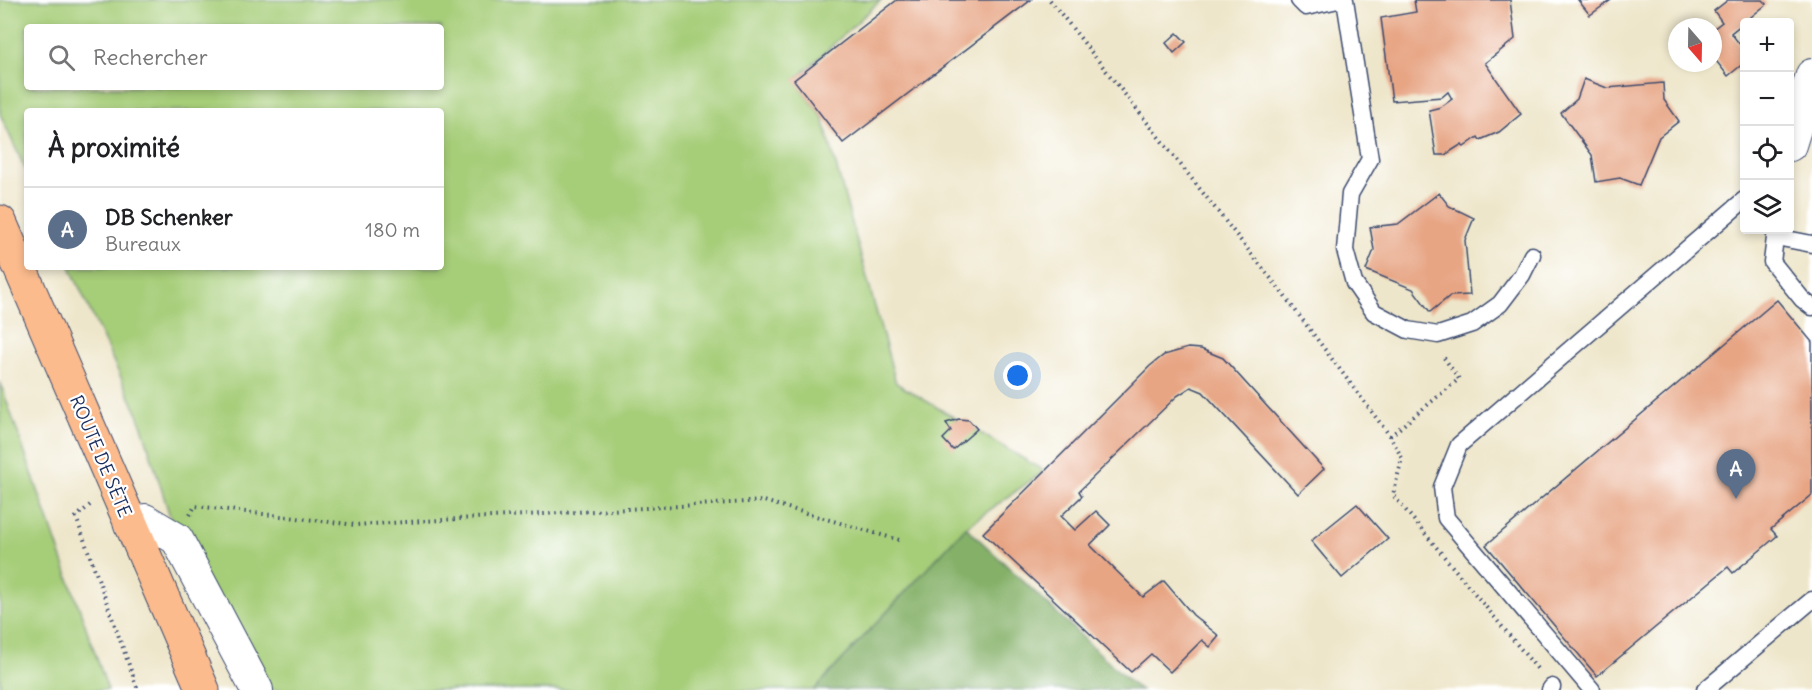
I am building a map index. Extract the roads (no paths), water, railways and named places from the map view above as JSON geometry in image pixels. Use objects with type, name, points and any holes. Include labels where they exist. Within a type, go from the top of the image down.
[{"type":"main road","name":"ROUTE DE SÈTE","points":[[0,222],[203,690]]},
{"type":"street","points":[[1794,132],[1812,75]]},
{"type":"street","points":[[130,524],[146,520],[177,539],[257,690]]},
{"type":"lane","points":[[1299,0],[1306,8],[1338,0]]},
{"type":"lane","points":[[1345,0],[1370,159],[1350,194],[1345,250],[1354,283],[1374,312],[1408,330],[1438,335],[1472,324],[1500,304],[1522,275],[1532,255]]},
{"type":"lane","points":[[1592,690],[1446,518],[1442,487],[1459,445],[1740,203]]},
{"type":"lane","points":[[1776,234],[1772,262],[1802,299],[1812,307]]},
{"type":"lane","points":[[1779,234],[1812,244]]},
{"type":"lane","points":[[1705,690],[1812,600]]},
{"type":"place","name":"DB Schenker","points":[[1736,499]]}]
